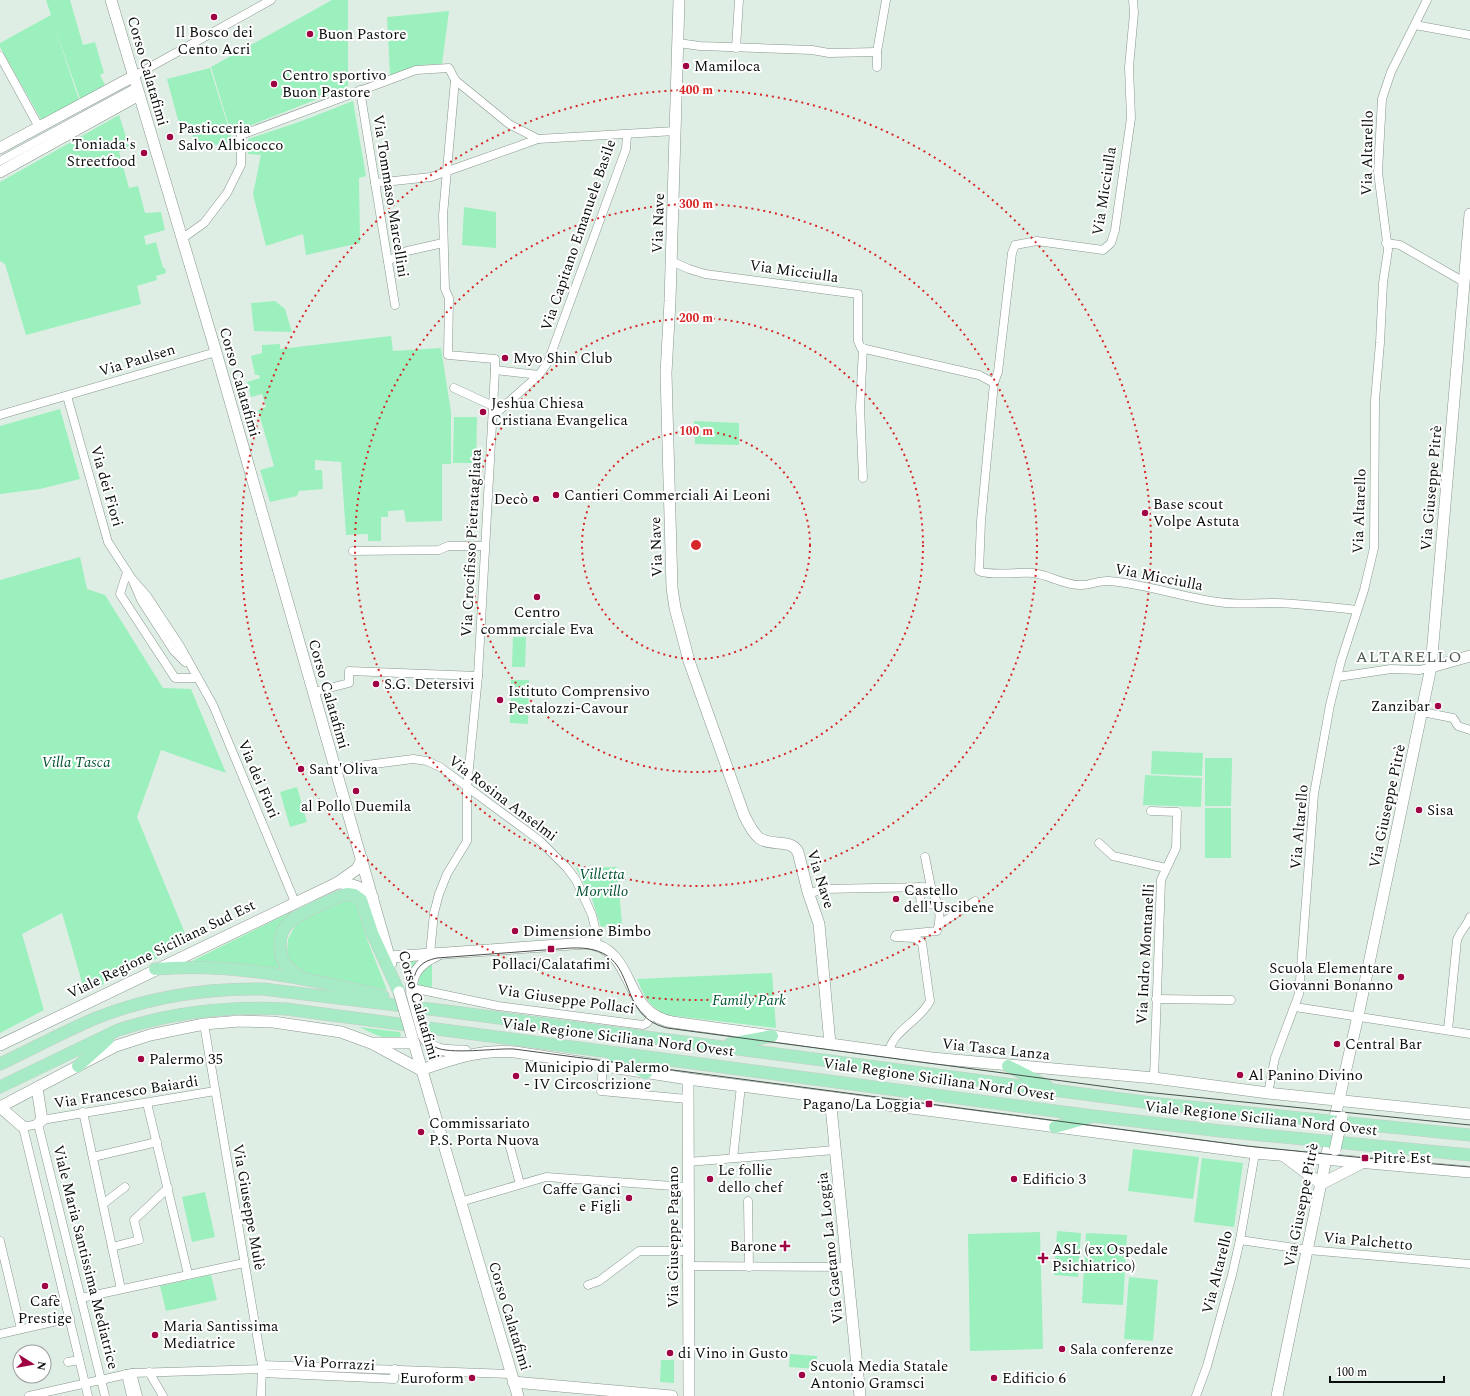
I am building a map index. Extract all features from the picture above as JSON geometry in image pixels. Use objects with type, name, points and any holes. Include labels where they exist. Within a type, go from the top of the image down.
[{"type":"main road","points":[[310,980],[297,975],[288,968],[282,958],[280,946],[281,934],[287,924],[296,916],[347,894],[354,895],[361,900],[372,933],[399,992]]},
{"type":"main road","points":[[156,969],[184,966],[214,968],[310,980],[446,1011]]},
{"type":"main road","points":[[0,1064],[96,1018],[126,1008],[174,996],[234,988],[271,990],[446,1011]]},
{"type":"main road","points":[[0,1087],[118,1030],[168,1017],[234,1008],[286,1009],[410,1034]]},
{"type":"main road","name":"Viale Regione Siciliana Nord Ovest","points":[[446,1011],[1056,1090],[1246,1113],[1470,1135]]},
{"type":"main road","points":[[78,1066],[118,1030]]},
{"type":"main road","name":"Viale Regione Siciliana Nord Ovest","points":[[410,1034],[604,1051],[1093,1116],[1221,1131],[1470,1155]]},
{"type":"main road","points":[[718,1047],[772,1036]]},
{"type":"main road","points":[[604,1051],[646,1073]]},
{"type":"main road","points":[[1008,1066],[1056,1090]]},
{"type":"main road","points":[[1055,1127],[1093,1116]]},
{"type":"street","name":"Corso Calatafimi","points":[[112,0],[183,238],[314,692],[410,1034],[518,1396]]},
{"type":"street","points":[[0,172],[271,0]]},
{"type":"street","name":"Via Nave","points":[[679,0],[666,373],[666,426],[671,557],[675,608],[691,668],[744,815],[752,830],[760,838],[767,842],[792,845],[796,848],[819,924],[830,1044]]},
{"type":"street","points":[[736,48],[739,0]]},
{"type":"street","points":[[877,67],[877,52],[886,0]]},
{"type":"street","name":"Via Micciulla","points":[[1132,0],[1134,13],[1129,67],[1130,118],[1116,224],[1111,243],[1103,250],[1036,241],[1015,245],[1012,253],[998,372],[994,383],[981,521],[979,571],[984,573],[1035,573],[1077,585],[1090,585],[1097,581],[1108,581],[1150,587],[1178,596],[1220,602],[1302,604],[1357,610]]},
{"type":"street","name":"Via Altarello","points":[[1268,1093],[1275,1058],[1290,1014],[1295,1007],[1299,994],[1314,794],[1330,704],[1364,590],[1374,548],[1375,400],[1383,283],[1388,250],[1378,172],[1382,99],[1392,72],[1427,0]]},
{"type":"street","points":[[1415,25],[1470,35]]},
{"type":"street","points":[[678,43],[736,48],[812,50],[829,53],[877,52]]},
{"type":"street","points":[[0,56],[39,127]]},
{"type":"street","points":[[183,238],[204,223],[227,193],[241,165],[242,135],[416,70],[449,68],[454,80],[446,171],[443,243],[445,289],[448,298],[448,356],[495,360],[495,370],[540,375]]},
{"type":"street","points":[[454,80],[509,124],[538,139]]},
{"type":"street","points":[[0,148],[39,127],[137,86]]},
{"type":"street","points":[[0,161],[137,86]]},
{"type":"street","name":"Via Tommaso Marcellini","points":[[360,90],[395,305]]},
{"type":"street","points":[[375,184],[431,176],[538,139],[675,131]]},
{"type":"street","name":"Via Capitano Emanuele Basile","points":[[493,416],[540,375],[548,362],[626,149],[627,135]]},
{"type":"street","name":"Via Giuseppe Pitrè","points":[[1277,1396],[1321,1184],[1334,1155],[1332,1150],[1339,1117],[1339,1100],[1422,712],[1430,667],[1470,214]]},
{"type":"street","points":[[388,262],[407,251],[443,243]]},
{"type":"street","points":[[1386,243],[1400,245],[1464,282]]},
{"type":"street","name":"Via Micciulla","points":[[671,261],[704,274],[858,294],[858,341],[861,348],[863,348],[860,407],[863,478]]},
{"type":"street","points":[[863,348],[979,375],[994,383]]},
{"type":"street","name":"Via Paulsen","points":[[0,415],[216,352]]},
{"type":"street","name":"Via Crocifisso Pietratagliata","points":[[436,953],[434,913],[439,894],[446,874],[467,841],[468,788],[478,676],[484,546],[495,370]]},
{"type":"street","points":[[454,388],[493,406]]},
{"type":"street","name":"Via dei Fiori","points":[[67,396],[108,542],[130,575],[141,600],[174,651],[191,668],[213,705],[295,902]]},
{"type":"street","points":[[353,551],[439,550],[448,546],[484,546]]},
{"type":"street","points":[[130,575],[120,594],[175,678],[196,678]]},
{"type":"street","points":[[1338,677],[1391,669],[1420,670],[1470,656]]},
{"type":"street","points":[[314,692],[349,683],[349,671],[478,676]]},
{"type":"street","points":[[1422,712],[1453,718],[1458,726],[1470,730]]},
{"type":"street","name":"Via Rosina Anselmi","points":[[335,769],[413,759],[427,761],[440,767],[539,840],[567,868],[576,880],[592,915],[597,936],[596,944]]},
{"type":"street","name":"Via Indro Montanelli","points":[[1151,811],[1177,812],[1176,848],[1161,880],[1154,1078]]},
{"type":"street","points":[[1099,843],[1113,856],[1166,868]]},
{"type":"street","points":[[889,1052],[890,1044],[896,1036],[926,1009],[930,1001],[922,943],[915,938],[895,937],[896,935],[937,931],[940,924],[938,904],[931,887],[925,857]]},
{"type":"street","name":"Viale Regione Siciliana Sud Est","points":[[0,1045],[336,883],[357,868],[362,859]]},
{"type":"street","points":[[336,883],[355,885],[364,889],[373,898]]},
{"type":"street","points":[[919,887],[920,905],[938,904]]},
{"type":"street","points":[[809,894],[822,889],[931,887]]},
{"type":"street","points":[[940,924],[975,901]]},
{"type":"street","points":[[1448,1030],[1457,940],[1467,931],[1470,917]]},
{"type":"street","name":"Via Giuseppe Pollaci","points":[[389,957],[576,943],[596,944],[608,950],[614,956],[626,974],[639,1003],[652,1016],[647,1023],[643,1024],[498,1006],[412,991]]},
{"type":"street","points":[[436,953],[420,965],[414,974],[412,991],[423,1034],[432,1046],[440,1050],[495,1051]]},
{"type":"street","points":[[1156,999],[1231,1000]]},
{"type":"street","points":[[1295,1007],[1470,1034]]},
{"type":"street","name":"Via Tasca Lanza","points":[[652,1016],[672,1022],[889,1052],[1008,1066],[1154,1078],[1268,1093],[1339,1100]]},
{"type":"street","points":[[40,1122],[23,1127],[0,1107],[116,1046],[150,1035],[204,1024],[240,1021],[273,1022],[341,1032],[371,1043],[421,1070]]},
{"type":"street","name":"Via Giuseppe Mulè","points":[[204,1024],[262,1369],[262,1396]]},
{"type":"street","points":[[371,1043],[404,1044],[410,1034]]},
{"type":"street","name":"Viale Regione Siciliana Nord Ovest","points":[[421,1070],[462,1056],[495,1051],[515,1052],[688,1079],[1255,1153],[1360,1164],[1470,1172]]},
{"type":"street","points":[[603,1065],[601,1092],[687,1099]]},
{"type":"street","name":"Via Giuseppe Pagano","points":[[688,1079],[687,1266],[689,1396]]},
{"type":"street","points":[[733,1158],[742,1086]]},
{"type":"street","name":"Viale Maria Santissima Mediatrice","points":[[37,1088],[40,1122],[105,1396]]},
{"type":"street","name":"Via Francesco Baiardi","points":[[40,1122],[84,1112],[215,1091]]},
{"type":"street","name":"Via Gaetano La Loggia","points":[[830,1097],[860,1396]]},
{"type":"street","name":"Viale Regione Siciliana Nord Ovest","points":[[1339,1100],[1470,1114]]},
{"type":"street","points":[[1339,1117],[1345,1108],[1358,1102]]},
{"type":"street","points":[[147,1103],[188,1274]]},
{"type":"street","points":[[84,1112],[121,1289]]},
{"type":"street","name":"Viale Maria Santissima Mediatrice","points":[[23,1127],[88,1396]]},
{"type":"street","points":[[93,1157],[157,1142]]},
{"type":"street","points":[[510,1147],[520,1184]]},
{"type":"street","points":[[688,1162],[835,1150]]},
{"type":"street","name":"Via Altarello","points":[[1196,1396],[1209,1359],[1240,1240],[1255,1153]]},
{"type":"street","points":[[1283,1156],[1321,1184],[1360,1164]]},
{"type":"street","points":[[460,1202],[546,1176],[687,1187]]},
{"type":"street","points":[[103,1204],[125,1187]]},
{"type":"street","points":[[112,1247],[138,1240],[134,1220],[168,1188]]},
{"type":"street","points":[[748,1201],[750,1267]]},
{"type":"street","name":"Via Palchetto","points":[[1240,1240],[1308,1250],[1470,1264]]},
{"type":"street","points":[[0,1241],[3,1271],[21,1329]]},
{"type":"street","points":[[588,1285],[599,1281],[639,1250],[687,1251]]},
{"type":"street","points":[[81,1298],[244,1263]]},
{"type":"street","points":[[687,1266],[848,1267]]},
{"type":"street","points":[[0,1334],[70,1318]]},
{"type":"street","points":[[68,1362],[79,1360]]},
{"type":"street","name":"Via Porrazzi","points":[[29,1396],[129,1374],[149,1372],[262,1369],[395,1369],[512,1378]]},
{"type":"street","points":[[149,1372],[163,1396]]},
{"type":"street","points":[[129,1374],[131,1396]]},
{"type":"street","points":[[129,1374],[138,1396]]},
{"type":"street","points":[[512,1378],[630,1394],[672,1396]]},
{"type":"green space","points":[[46,0],[70,0],[83,45],[95,42],[104,73],[100,75],[105,85],[80,99],[54,25],[79,100],[42,121],[0,47],[0,43],[51,15]]},
{"type":"green space","name":"Buon Pastore","points":[[332,0],[348,0],[348,87],[231,133],[211,67]]},
{"type":"green space","points":[[449,11],[442,64],[421,65],[390,75],[387,17]]},
{"type":"green space","points":[[210,68],[233,142],[196,148],[191,128],[181,131],[167,79]]},
{"type":"green space","points":[[353,101],[366,176],[359,178],[360,243],[306,255],[303,234],[266,246],[253,194],[261,155],[248,154],[248,139],[299,122]]},
{"type":"green space","points":[[119,115],[130,149],[119,152],[129,188],[138,186],[145,213],[161,212],[165,230],[144,236],[146,245],[156,242],[163,268],[165,268],[166,273],[156,276],[157,280],[137,286],[141,304],[26,335],[5,264],[0,261],[0,182]]},
{"type":"green space","points":[[464,207],[496,212],[496,248],[462,245]]},
{"type":"green space","points":[[275,301],[285,309],[292,332],[254,331],[251,303]]},
{"type":"green space","points":[[391,336],[393,351],[441,348],[451,412],[451,464],[442,464],[442,521],[406,522],[404,510],[388,511],[388,517],[381,517],[381,541],[368,541],[368,534],[346,535],[341,462],[315,460],[315,470],[322,470],[323,489],[299,491],[297,496],[270,502],[260,470],[274,466],[258,410],[266,407],[262,394],[251,397],[247,382],[260,378],[259,375],[255,375],[251,356],[262,353],[262,345],[280,344],[280,349]]},
{"type":"green space","points":[[60,409],[80,479],[40,489],[0,494],[0,426]]},
{"type":"green space","points":[[454,417],[477,417],[476,463],[453,463]]},
{"type":"green space","points":[[694,421],[739,423],[739,445],[695,444]]},
{"type":"green space","name":"Villa Tasca","points":[[80,557],[87,589],[105,595],[163,688],[191,689],[226,773],[161,750],[137,817],[189,943],[85,993],[62,913],[22,934],[44,1010],[0,1033],[0,580]]},
{"type":"green space","points":[[513,637],[526,637],[525,667],[512,667]]},
{"type":"green space","points":[[511,680],[529,680],[528,724],[510,723]]},
{"type":"green space","points":[[1152,751],[1203,753],[1202,776],[1151,774]]},
{"type":"green space","points":[[1205,758],[1232,758],[1231,806],[1205,806]]},
{"type":"green space","points":[[1145,775],[1202,778],[1201,807],[1143,805]]},
{"type":"green space","points":[[297,787],[307,822],[290,827],[280,792]]},
{"type":"green space","points":[[1205,808],[1231,808],[1231,858],[1205,858]]},
{"type":"green space","name":"Villetta Morvillo","points":[[617,867],[622,925],[601,927],[592,899],[576,868]]},
{"type":"green space","points":[[350,899],[356,904],[368,942],[387,990],[299,973],[291,964],[287,953],[288,939],[297,922],[340,900]]},
{"type":"green space","points":[[293,911],[281,926],[278,939],[285,972],[188,963]]},
{"type":"green space","points":[[417,961],[411,968],[408,981],[403,963]]},
{"type":"green space","points":[[432,964],[432,987],[418,985],[422,972]]},
{"type":"green space","name":"Family Park","points":[[772,973],[776,1028],[666,1015],[651,1004],[642,991],[637,979]]},
{"type":"green space","points":[[359,1027],[400,1032],[401,1036],[396,1038],[385,1038]]},
{"type":"green space","points":[[1133,1149],[1199,1157],[1193,1199],[1128,1191]]},
{"type":"green space","points":[[1202,1158],[1243,1163],[1234,1227],[1194,1222]]},
{"type":"green space","points":[[205,1192],[215,1237],[192,1242],[182,1197]]},
{"type":"green space","points":[[1057,1231],[1081,1233],[1078,1277],[1054,1275]]},
{"type":"green space","points":[[1040,1232],[1043,1349],[970,1351],[968,1234]]},
{"type":"green space","points":[[1086,1233],[1127,1235],[1123,1305],[1082,1303]]},
{"type":"green space","points":[[211,1275],[217,1300],[166,1311],[160,1286]]},
{"type":"green space","points":[[1129,1277],[1158,1280],[1153,1341],[1124,1339]]},
{"type":"green space","points":[[790,1354],[817,1356],[816,1369],[789,1367]]},
{"type":"green space","points":[[661,1360],[674,1360],[674,1383],[660,1382]]},
{"type":"tram line","points":[[1470,1125],[1145,1092],[667,1028],[650,1020],[638,1009],[619,968],[609,957],[594,950],[571,948],[437,958],[427,961],[420,966],[414,980],[415,997],[421,1024],[428,1041],[435,1047],[451,1051],[514,1049],[1247,1146],[1470,1167]]},
{"type":"place","name":"Il Bosco dei Cento Acri","points":[[214,17]]},
{"type":"place","name":"Buon Pastore","points":[[310,34]]},
{"type":"place","name":"Mamiloca","points":[[686,66]]},
{"type":"place","name":"Centro sportivo Buon Pastore","points":[[274,84]]},
{"type":"place","name":"Pasticceria Salvo Albicocco","points":[[170,137]]},
{"type":"place","name":"Toniada's Streetfood","points":[[144,153]]},
{"type":"place","name":"Myo Shin Club","points":[[505,358]]},
{"type":"place","name":"Jeshua Chiesa Cristiana Evangelica","points":[[483,412]]},
{"type":"place","name":"Cantieri Commerciali Ai Leoni","points":[[556,495]]},
{"type":"place","name":"Decò","points":[[536,499]]},
{"type":"place","name":"Base scout Volpe Astuta","points":[[1145,513]]},
{"type":"place","name":"Centro commerciale Eva","points":[[537,597]]},
{"type":"place","name":"S.G. Detersivi","points":[[376,684]]},
{"type":"place","name":"Istituto Comprensivo Pestalozzi-Cavour","points":[[500,700]]},
{"type":"place","name":"Zanzibar","points":[[1438,706]]},
{"type":"place","name":"Sant'Oliva","points":[[301,769]]},
{"type":"place","name":"al Pollo Duemila","points":[[356,791]]},
{"type":"place","name":"Sisa","points":[[1419,810]]},
{"type":"place","name":"Castello dell'Uscibene","points":[[896,899]]},
{"type":"place","name":"Dimensione Bimbo","points":[[515,931]]},
{"type":"place","name":"Pollaci/Calatafimi","points":[[551,949]]},
{"type":"place","name":"Scuola Elementare Giovanni Bonanno","points":[[1401,977]]},
{"type":"place","name":"Central Bar","points":[[1337,1044]]},
{"type":"place","name":"Palermo 35","points":[[141,1059]]},
{"type":"place","name":"Al Panino Divino","points":[[1240,1075]]},
{"type":"place","name":"Municipio di Palermo - IV Circoscrizione","points":[[516,1076]]},
{"type":"place","name":"Pagano/La Loggia","points":[[929,1104]]},
{"type":"place","name":"Commissariato P.S. Porta Nuova","points":[[421,1132]]},
{"type":"place","name":"Pitrè Est","points":[[1365,1158]]},
{"type":"place","name":"Le follie dello chef","points":[[710,1179]]},
{"type":"place","name":"Edificio 3","points":[[1014,1179]]},
{"type":"place","name":"Caffe Ganci e Figli","points":[[629,1198]]},
{"type":"place","name":"Barone","points":[[785,1246]]},
{"type":"place","name":"ASL (ex Ospedale Psichiatrico)","points":[[1043,1258]]},
{"type":"place","name":"Cafè Prestige","points":[[45,1286]]},
{"type":"place","name":"Maria Santissima Mediatrice","points":[[155,1335]]},
{"type":"place","name":"Sala conferenze","points":[[1062,1349]]},
{"type":"place","name":"di Vino in Gusto","points":[[670,1353]]},
{"type":"place","name":"Scuola Media Statale Antonio Gramsci","points":[[802,1375]]},
{"type":"place","name":"Euroform","points":[[472,1378]]},
{"type":"place","name":"Edificio 6","points":[[994,1378]]},
{"type":"district","name":"ALTARELLO","points":[[1409,656]]}]
